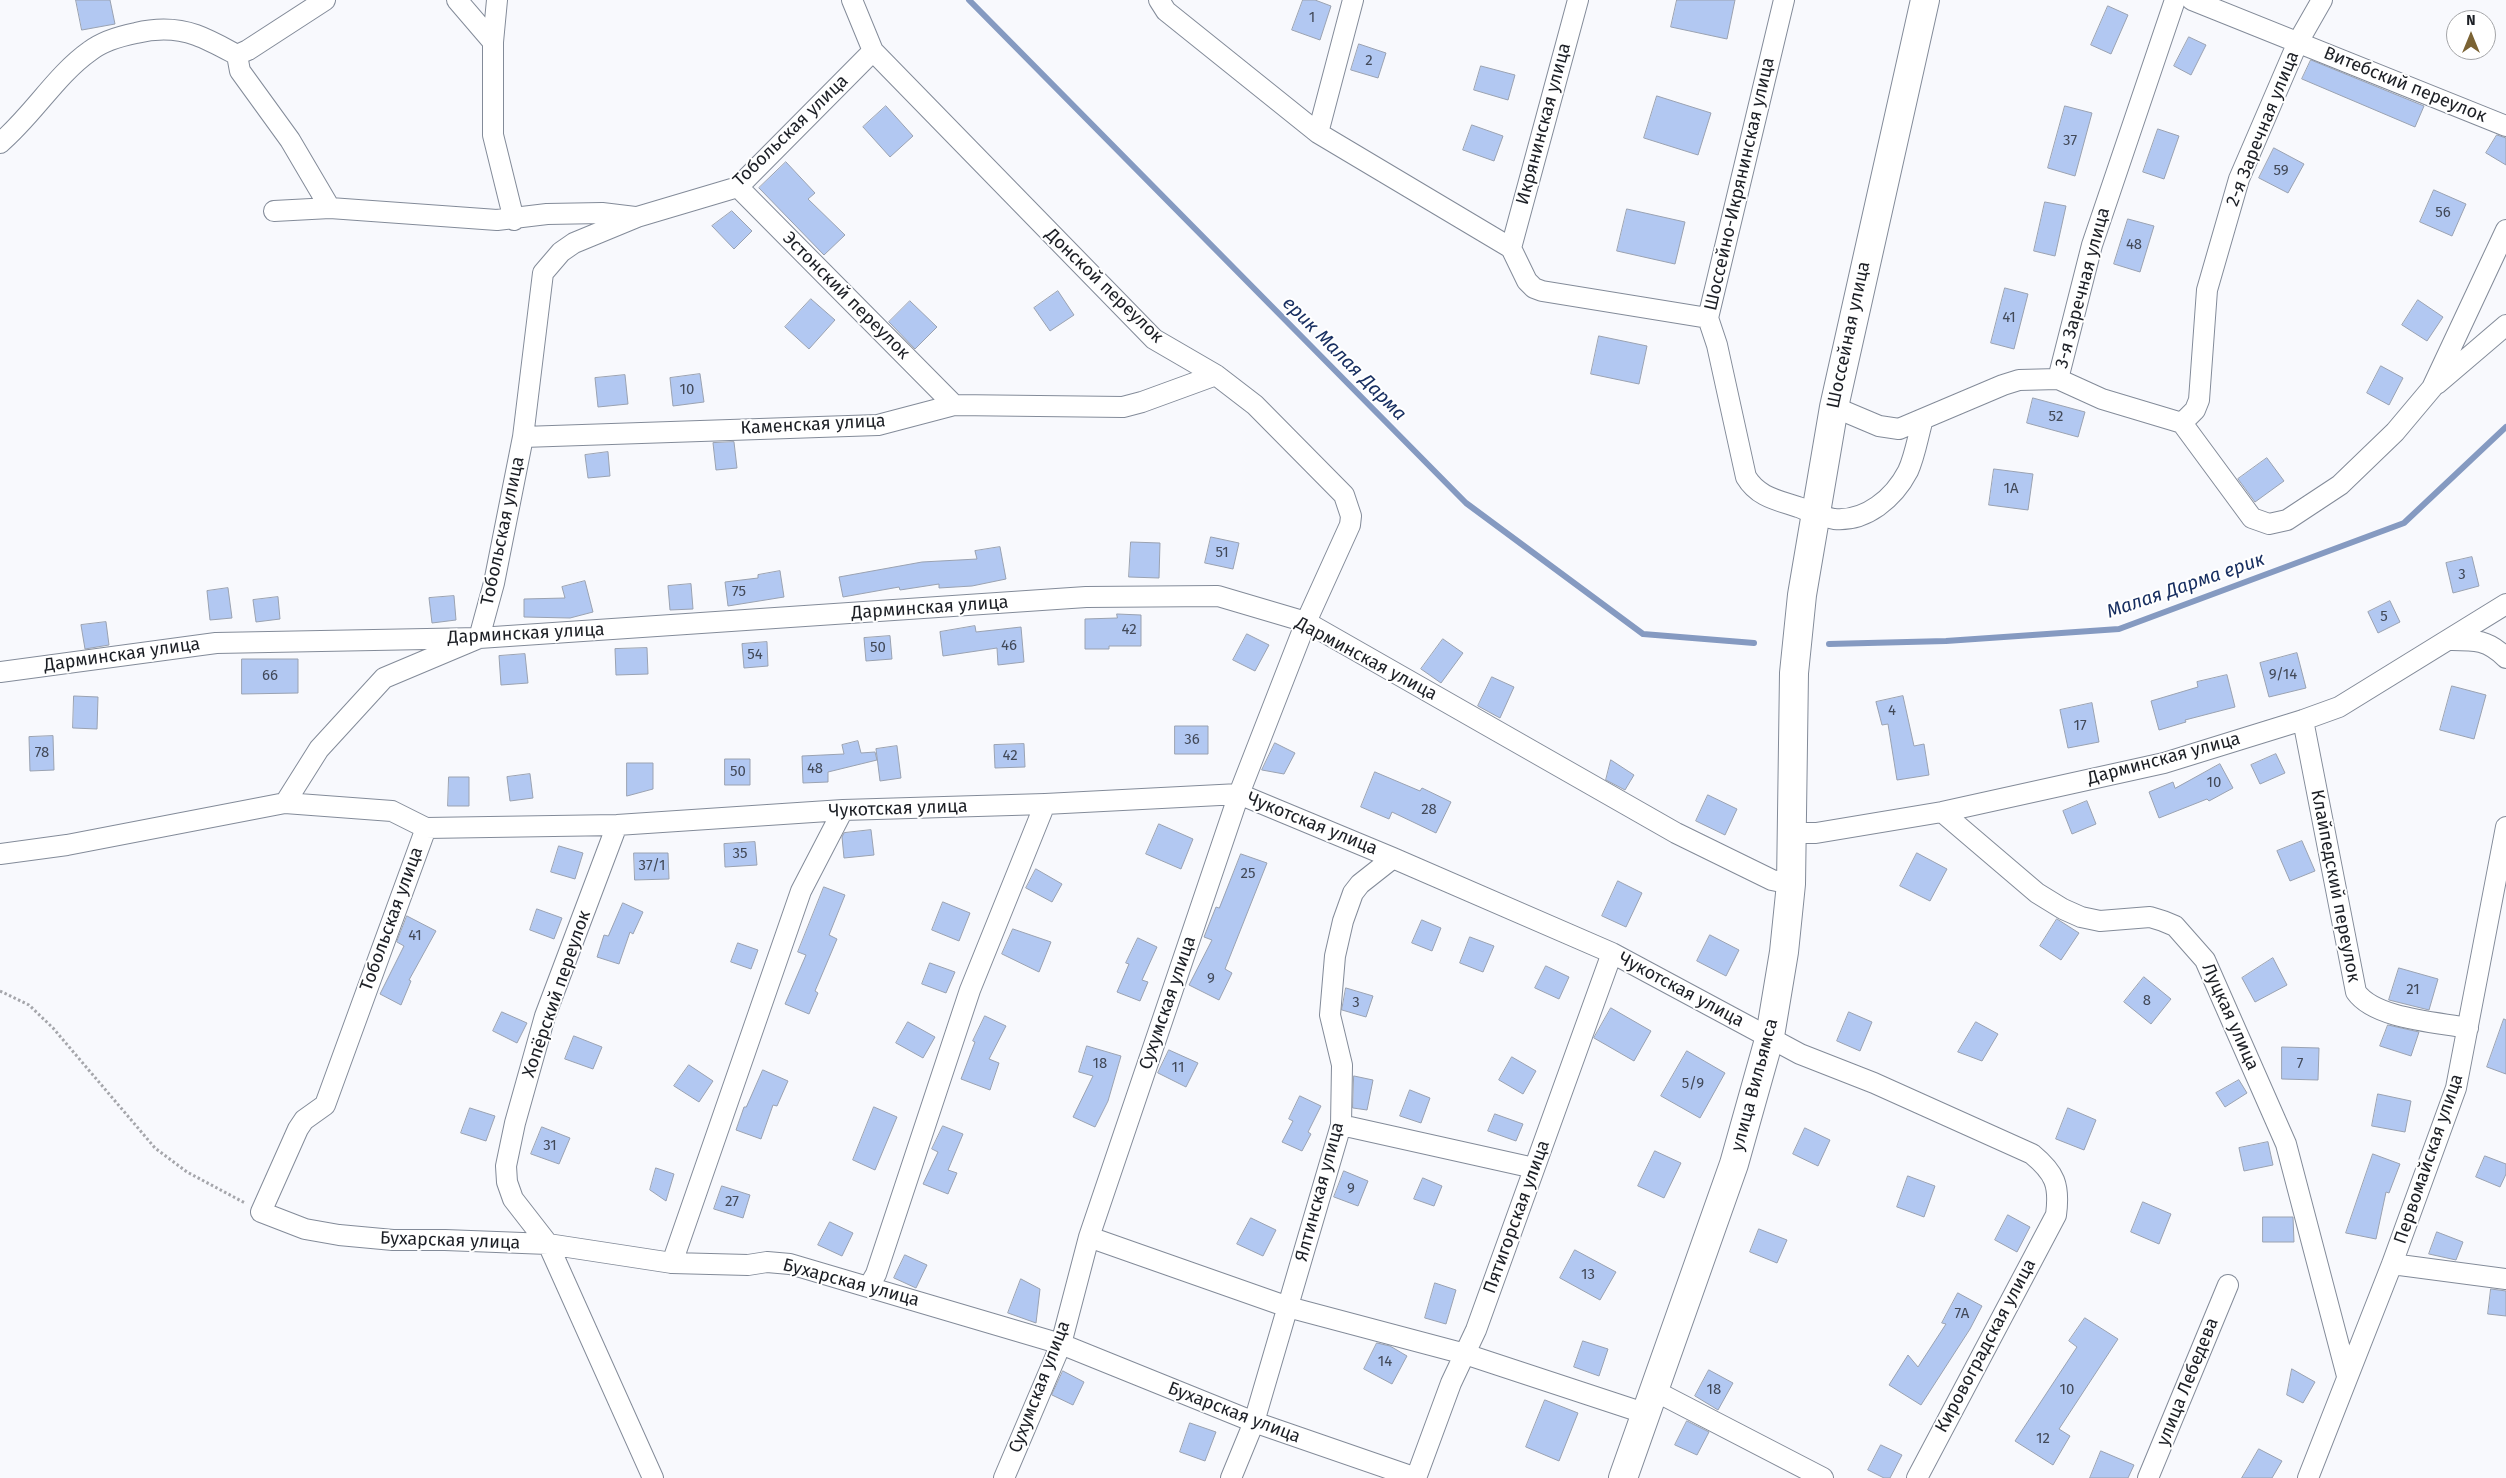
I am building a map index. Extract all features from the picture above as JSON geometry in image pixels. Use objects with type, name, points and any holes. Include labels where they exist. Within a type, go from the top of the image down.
[{"type":"main road","name":"Шоссейная улица","points":[[1794,673],[1802,595],[1834,407],[1925,0]]},
{"type":"main road","name":"улица Вильямса","points":[[1623,1478],[1734,1164],[1770,1036],[1784,952],[1791,884],[1794,673]]},
{"type":"street","points":[[237,55],[248,50],[326,0]]},
{"type":"street","points":[[457,0],[493,42]]},
{"type":"street","points":[[497,0],[493,42],[494,135],[514,220]]},
{"type":"street","points":[[852,0],[873,51]]},
{"type":"street","points":[[1159,0],[1166,12],[1318,133],[1511,248],[1527,281],[1534,288],[1542,291],[1708,318]]},
{"type":"street","points":[[1318,133],[1353,0]]},
{"type":"street","name":"Икрянинская улица","points":[[1511,248],[1578,0]]},
{"type":"street","name":"Шоссейно-Икрянинская улица","points":[[1784,0],[1708,318],[1717,345],[1746,477],[1753,488],[1765,496],[1815,514],[1852,519],[1872,510],[1889,497],[1908,470],[1923,420]]},
{"type":"street","name":"3-я Заречная улица","points":[[1834,407],[1889,429],[1900,429],[2003,385],[2019,380],[2058,379],[2092,246],[2175,0]]},
{"type":"street","name":"Витебский переулок","points":[[2192,0],[2506,126]]},
{"type":"street","name":"2-я Заречная улица","points":[[2182,423],[2196,410],[2199,400],[2208,290],[2239,179],[2298,42],[2322,0]]},
{"type":"street","points":[[0,143],[13,132],[77,61],[92,49],[121,36],[155,28],[179,30],[197,35],[237,55]]},
{"type":"street","name":"Тобольская улица","points":[[479,638],[494,583],[523,437],[543,273],[561,252],[574,244],[637,217],[738,188],[873,51]]},
{"type":"street","name":"Донской переулок","points":[[873,51],[1154,339],[1216,375],[1255,404],[1344,495],[1351,516],[1347,532]]},
{"type":"street","points":[[237,55],[240,71],[290,140],[330,208]]},
{"type":"street","name":"Эстонский переулок","points":[[738,188],[954,404]]},
{"type":"street","points":[[274,211],[330,208],[514,220],[547,214],[593,213],[637,217]]},
{"type":"street","points":[[2432,388],[2506,230]]},
{"type":"street","points":[[2058,379],[2102,399],[2182,423],[2252,518],[2269,524],[2278,523],[2340,485],[2395,432],[2432,388],[2506,326]]},
{"type":"street","name":"Каменская улица","points":[[523,437],[878,425],[954,404],[1123,407],[1216,375]]},
{"type":"street","name":"Сухумская улица","points":[[1004,1478],[1061,1344],[1089,1237],[1239,794],[1306,622],[1347,532]]},
{"type":"street","name":"Дарминская улица","points":[[0,672],[216,643],[479,638],[1086,597],[1218,596],[1306,622],[1676,833],[1772,880],[1791,884]]},
{"type":"street","name":"Дарминская улица","points":[[1792,833],[1816,833],[1942,812],[2164,763],[2303,720],[2339,708],[2506,604]]},
{"type":"street","points":[[285,803],[319,749],[384,678],[479,638]]},
{"type":"street","points":[[2448,640],[2479,640],[2497,650],[2506,658]]},
{"type":"street","name":"Клайпедский переулок","points":[[2303,720],[2356,992],[2362,1001],[2378,1010],[2468,1028]]},
{"type":"street","name":"Чукотская улица","points":[[426,828],[617,825],[843,810],[1045,804],[1239,794],[1393,858],[1612,953],[1770,1036],[1800,1054],[1874,1083],[2032,1154],[2048,1168],[2057,1184],[2058,1200],[2056,1215]]},
{"type":"street","name":"Тобольская улица","points":[[0,854],[67,845],[285,803],[392,811],[426,828],[325,1105],[304,1120],[298,1129],[261,1212]]},
{"type":"street","points":[[869,1286],[876,1274],[970,990],[1045,804]]},
{"type":"street","points":[[672,1263],[802,891],[843,810]]},
{"type":"street","name":"Луцкая улица","points":[[1942,812],[2036,893],[2063,909],[2082,917],[2100,921],[2150,917],[2164,921],[2175,926],[2205,960],[2286,1144],[2347,1376]]},
{"type":"street","name":"Хопёрский переулок","points":[[548,1244],[513,1199],[507,1182],[506,1166],[515,1123],[545,1016],[617,825]]},
{"type":"street","name":"Первомайская улица","points":[[2308,1478],[2392,1264],[2456,1088],[2506,827]]},
{"type":"street","name":"Ялтинская улица","points":[[1231,1478],[1254,1422],[1341,1125],[1342,1065],[1330,1015],[1335,956],[1353,893],[1365,879],[1393,858]]},
{"type":"street","name":"Пятигорская улица","points":[[1416,1478],[1451,1384],[1476,1330],[1612,953]]},
{"type":"street","points":[[1341,1125],[1534,1168]]},
{"type":"street","name":"Бухарская улица","points":[[261,1212],[305,1230],[339,1235],[393,1240],[548,1244],[672,1263],[748,1265],[767,1262],[790,1264],[1061,1344],[1254,1422],[1416,1478]]},
{"type":"street","name":"Кировоградская улица","points":[[1917,1478],[2056,1215]]},
{"type":"street","points":[[1089,1237],[1288,1307],[1651,1402],[1823,1478]]},
{"type":"street","points":[[548,1244],[653,1478]]},
{"type":"street","points":[[2392,1264],[2506,1279]]},
{"type":"street","name":"улица Лебедева","points":[[2148,1478],[2228,1285]]},
{"type":"path","points":[[0,991],[29,1005],[53,1028],[155,1148],[187,1172],[261,1212]]},
{"type":"building","points":[[76,0],[110,0],[115,24],[82,30]]},
{"type":"building","points":[[1303,0],[1315,0],[1331,6],[1320,40],[1292,30]]},
{"type":"building","points":[[1677,0],[1735,0],[1727,39],[1671,27]]},
{"type":"building","points":[[2108,6],[2128,15],[2111,54],[2091,45]]},
{"type":"building","points":[[2189,37],[2206,45],[2191,75],[2174,66]]},
{"type":"building","points":[[1359,44],[1386,53],[1378,78],[1351,70]]},
{"type":"building","points":[[2311,60],[2424,106],[2415,127],[2302,79]]},
{"type":"building","points":[[1481,66],[1515,75],[1508,100],[1474,90]]},
{"type":"building","points":[[1657,96],[1711,113],[1698,155],[1644,138]]},
{"type":"building","points":[[886,106],[913,136],[890,157],[863,127]]},
{"type":"building","points":[[2065,106],[2092,113],[2075,176],[2048,168]]},
{"type":"building","points":[[1472,125],[1503,136],[1494,161],[1463,150]]},
{"type":"building","points":[[2158,129],[2179,136],[2164,179],[2143,172]]},
{"type":"building","points":[[2497,135],[2506,138],[2506,165],[2486,153]]},
{"type":"building","points":[[2274,148],[2304,164],[2288,193],[2259,178]]},
{"type":"building","points":[[786,162],[815,193],[808,199],[845,235],[824,255],[759,188]]},
{"type":"building","points":[[2434,190],[2466,204],[2452,236],[2420,222]]},
{"type":"building","points":[[2045,202],[2066,206],[2055,256],[2034,251]]},
{"type":"building","points":[[1627,209],[1685,222],[1675,264],[1617,251]]},
{"type":"building","points":[[732,211],[752,231],[734,249],[712,226]]},
{"type":"building","points":[[2128,219],[2154,226],[2140,272],[2114,264]]},
{"type":"building","points":[[2005,288],[2028,294],[2014,349],[1991,343]]},
{"type":"building","points":[[1058,291],[1074,315],[1050,331],[1034,308]]},
{"type":"building","points":[[811,299],[835,320],[809,349],[785,327]]},
{"type":"building","points":[[2418,300],[2443,317],[2427,341],[2402,325]]},
{"type":"building","points":[[910,301],[937,327],[915,349],[889,322]]},
{"type":"building","points":[[1599,336],[1647,346],[1639,384],[1591,374]]},
{"type":"building","points":[[2381,366],[2403,378],[2389,405],[2367,393]]},
{"type":"building","points":[[700,374],[704,402],[673,406],[670,378]]},
{"type":"building","points":[[625,375],[628,404],[598,407],[595,378]]},
{"type":"building","points":[[2033,398],[2085,412],[2078,437],[2027,423]]},
{"type":"building","points":[[734,442],[737,468],[716,470],[713,443]]},
{"type":"building","points":[[608,452],[610,476],[588,478],[585,455]]},
{"type":"building","points":[[2267,458],[2284,481],[2255,502],[2238,479]]},
{"type":"building","points":[[1994,469],[2033,474],[2028,510],[1989,505]]},
{"type":"building","points":[[1211,537],[1239,543],[1233,569],[1205,563]]},
{"type":"building","points":[[1131,542],[1160,543],[1159,578],[1129,577]]},
{"type":"building","points":[[1000,547],[1006,579],[972,586],[939,588],[939,584],[900,590],[899,587],[843,597],[839,577],[922,562],[977,559],[975,551]]},
{"type":"building","points":[[2472,557],[2479,586],[2453,593],[2446,563]]},
{"type":"building","points":[[780,571],[784,597],[728,606],[725,582],[758,578],[758,575]]},
{"type":"building","points":[[585,581],[593,612],[570,618],[524,617],[524,599],[565,598],[562,587]]},
{"type":"building","points":[[691,584],[693,609],[670,610],[668,586]]},
{"type":"building","points":[[228,588],[232,618],[210,620],[207,591]]},
{"type":"building","points":[[454,596],[456,620],[432,623],[429,598]]},
{"type":"building","points":[[278,597],[280,619],[256,622],[253,600]]},
{"type":"building","points":[[2390,601],[2400,622],[2378,633],[2368,612]]},
{"type":"building","points":[[1117,614],[1141,615],[1141,646],[1109,646],[1109,649],[1085,649],[1085,619],[1117,618]]},
{"type":"building","points":[[106,622],[109,645],[85,649],[81,625]]},
{"type":"building","points":[[975,626],[976,632],[1021,627],[1024,662],[998,665],[997,648],[943,656],[940,632]]},
{"type":"building","points":[[1247,634],[1269,645],[1255,671],[1233,660]]},
{"type":"building","points":[[890,636],[892,659],[866,661],[864,638]]},
{"type":"building","points":[[1443,639],[1463,653],[1441,683],[1421,669]]},
{"type":"building","points":[[767,642],[768,666],[744,668],[742,644]]},
{"type":"building","points":[[647,648],[648,674],[616,675],[615,649]]},
{"type":"building","points":[[2297,653],[2306,688],[2269,697],[2260,663]]},
{"type":"building","points":[[525,654],[528,683],[501,685],[499,656]]},
{"type":"building","points":[[242,659],[298,659],[298,693],[242,694]]},
{"type":"building","points":[[2227,675],[2235,707],[2185,720],[2186,722],[2159,730],[2151,701],[2198,687],[2197,682]]},
{"type":"building","points":[[1492,677],[1514,687],[1500,718],[1478,706]]},
{"type":"building","points":[[2452,686],[2486,695],[2474,739],[2440,730]]},
{"type":"building","points":[[74,696],[98,697],[97,729],[73,728]]},
{"type":"building","points":[[1903,696],[1914,746],[1924,744],[1929,775],[1897,780],[1888,724],[1882,725],[1876,702]]},
{"type":"building","points":[[2092,703],[2099,742],[2068,748],[2060,710]]},
{"type":"building","points":[[1175,726],[1208,726],[1208,754],[1175,754]]},
{"type":"building","points":[[53,736],[54,770],[30,771],[29,737]]},
{"type":"building","points":[[858,741],[861,753],[875,752],[877,760],[828,772],[828,782],[803,783],[802,756],[844,754],[842,745]]},
{"type":"building","points":[[1275,743],[1295,753],[1284,774],[1262,770]]},
{"type":"building","points":[[1024,744],[1025,767],[995,768],[994,745]]},
{"type":"building","points":[[897,746],[901,778],[880,781],[876,749]]},
{"type":"building","points":[[2276,754],[2285,773],[2260,784],[2251,765]]},
{"type":"building","points":[[725,759],[750,759],[750,785],[725,785]]},
{"type":"building","points":[[1611,760],[1634,775],[1625,790],[1606,780]]},
{"type":"building","points":[[627,763],[653,763],[653,789],[627,796]]},
{"type":"building","points":[[2220,764],[2233,788],[2209,801],[2207,799],[2159,818],[2149,792],[2173,782],[2175,788]]},
{"type":"building","points":[[1375,772],[1420,791],[1422,788],[1451,802],[1436,833],[1392,812],[1389,819],[1361,807]]},
{"type":"building","points":[[530,774],[533,798],[510,801],[507,777]]},
{"type":"building","points":[[449,777],[469,777],[469,806],[448,806]]},
{"type":"building","points":[[1708,795],[1737,809],[1725,835],[1696,821]]},
{"type":"building","points":[[2087,801],[2096,824],[2072,834],[2063,811]]},
{"type":"building","points":[[1159,824],[1193,839],[1181,869],[1146,854]]},
{"type":"building","points":[[871,830],[874,855],[844,858],[842,837],[844,833]]},
{"type":"building","points":[[2302,841],[2315,871],[2290,881],[2277,851]]},
{"type":"building","points":[[755,842],[757,865],[725,867],[724,844]]},
{"type":"building","points":[[559,846],[583,853],[575,879],[551,872]]},
{"type":"building","points":[[634,853],[668,853],[669,879],[635,880]]},
{"type":"building","points":[[1917,853],[1947,869],[1930,901],[1900,886]]},
{"type":"building","points":[[1241,854],[1267,863],[1225,969],[1232,973],[1219,1000],[1189,985],[1212,940],[1204,937],[1216,907],[1219,908]]},
{"type":"building","points":[[1036,869],[1062,884],[1052,902],[1026,888]]},
{"type":"building","points":[[1618,881],[1642,893],[1626,927],[1602,916]]},
{"type":"building","points":[[824,887],[845,895],[829,935],[837,939],[815,991],[818,993],[809,1014],[785,1004],[806,955],[798,952]]},
{"type":"building","points":[[943,902],[970,913],[959,941],[932,930]]},
{"type":"building","points":[[623,903],[643,912],[633,934],[630,932],[619,964],[597,957],[604,935],[608,936]]},
{"type":"building","points":[[537,909],[562,918],[554,939],[530,930]]},
{"type":"building","points":[[407,916],[436,931],[409,980],[411,981],[401,1005],[380,994],[404,946],[397,942]]},
{"type":"building","points":[[2057,919],[2079,933],[2061,960],[2040,946]]},
{"type":"building","points":[[1422,920],[1441,928],[1432,951],[1412,943]]},
{"type":"building","points":[[1013,929],[1051,942],[1039,972],[1002,954]]},
{"type":"building","points":[[1710,935],[1739,950],[1726,976],[1697,961]]},
{"type":"building","points":[[1470,937],[1494,946],[1483,972],[1460,963]]},
{"type":"building","points":[[1138,938],[1157,947],[1142,980],[1148,982],[1140,1001],[1117,992],[1129,964],[1126,963]]},
{"type":"building","points":[[738,943],[758,950],[751,969],[731,962]]},
{"type":"building","points":[[2273,958],[2287,985],[2255,1002],[2242,978]]},
{"type":"building","points":[[930,963],[955,972],[946,993],[922,984]]},
{"type":"building","points":[[1546,966],[1569,977],[1559,999],[1535,988]]},
{"type":"building","points":[[2399,968],[2438,979],[2429,1010],[2389,1000]]},
{"type":"building","points":[[2144,977],[2171,999],[2151,1024],[2124,1002]]},
{"type":"building","points":[[1346,988],[1373,996],[1366,1017],[1342,1010]]},
{"type":"building","points":[[1611,1008],[1651,1031],[1634,1061],[1594,1038]]},
{"type":"building","points":[[502,1012],[527,1023],[517,1043],[493,1031]]},
{"type":"building","points":[[1849,1012],[1872,1022],[1860,1051],[1837,1041]]},
{"type":"building","points":[[985,1016],[1006,1026],[989,1059],[999,1063],[990,1090],[961,1079],[975,1042],[973,1041]]},
{"type":"building","points":[[2504,1019],[2506,1020],[2506,1074],[2487,1067]]},
{"type":"building","points":[[908,1022],[935,1037],[923,1058],[896,1043]]},
{"type":"building","points":[[1976,1022],[1998,1034],[1982,1061],[1958,1052]]},
{"type":"building","points":[[2388,1025],[2419,1032],[2411,1056],[2380,1046]]},
{"type":"building","points":[[574,1036],[602,1047],[593,1069],[565,1059]]},
{"type":"building","points":[[1087,1046],[1121,1056],[1108,1101],[1095,1127],[1073,1117],[1093,1076],[1079,1072]]},
{"type":"building","points":[[2282,1047],[2319,1048],[2318,1080],[2282,1079]]},
{"type":"building","points":[[1169,1050],[1198,1063],[1186,1087],[1158,1073]]},
{"type":"building","points":[[1687,1051],[1725,1073],[1700,1118],[1661,1096]]},
{"type":"building","points":[[1512,1057],[1536,1071],[1523,1094],[1499,1080]]},
{"type":"building","points":[[689,1065],[713,1081],[699,1102],[674,1086]]},
{"type":"building","points":[[763,1070],[788,1081],[777,1106],[773,1105],[761,1139],[736,1130],[744,1107],[746,1107]]},
{"type":"building","points":[[1354,1076],[1373,1080],[1367,1110],[1353,1108]]},
{"type":"building","points":[[2239,1080],[2247,1093],[2225,1107],[2216,1093]]},
{"type":"building","points":[[1410,1090],[1430,1098],[1421,1123],[1400,1116]]},
{"type":"building","points":[[2378,1094],[2411,1101],[2405,1132],[2372,1126]]},
{"type":"building","points":[[1300,1096],[1321,1106],[1308,1132],[1311,1134],[1302,1151],[1282,1142],[1293,1121],[1289,1119]]},
{"type":"building","points":[[874,1107],[897,1117],[875,1170],[853,1160]]},
{"type":"building","points":[[470,1108],[495,1116],[486,1141],[461,1133]]},
{"type":"building","points":[[2068,1108],[2096,1120],[2084,1150],[2056,1139]]},
{"type":"building","points":[[1495,1114],[1523,1124],[1516,1141],[1488,1131]]},
{"type":"building","points":[[943,1126],[963,1134],[948,1170],[957,1173],[948,1194],[923,1184],[938,1152],[932,1149]]},
{"type":"building","points":[[542,1127],[570,1138],[559,1164],[531,1154]]},
{"type":"building","points":[[1805,1128],[1830,1140],[1818,1166],[1793,1154]]},
{"type":"building","points":[[2268,1142],[2273,1165],[2244,1171],[2239,1148]]},
{"type":"building","points":[[1655,1151],[1681,1163],[1664,1198],[1638,1186]]},
{"type":"building","points":[[2373,1154],[2400,1164],[2389,1193],[2386,1192],[2376,1239],[2346,1233]]},
{"type":"building","points":[[2485,1156],[2506,1164],[2506,1174],[2500,1187],[2476,1177]]},
{"type":"building","points":[[656,1168],[674,1174],[666,1201],[650,1190]]},
{"type":"building","points":[[1344,1171],[1368,1181],[1358,1206],[1334,1197]]},
{"type":"building","points":[[1908,1176],[1935,1186],[1924,1217],[1897,1207]]},
{"type":"building","points":[[1423,1178],[1442,1186],[1434,1206],[1414,1199]]},
{"type":"building","points":[[722,1186],[750,1195],[743,1218],[714,1209]]},
{"type":"building","points":[[2143,1202],[2171,1214],[2159,1244],[2131,1232]]},
{"type":"building","points":[[2008,1215],[2030,1227],[2017,1252],[1995,1240]]},
{"type":"building","points":[[2263,1217],[2293,1217],[2294,1242],[2263,1242]]},
{"type":"building","points":[[1251,1218],[1276,1230],[1263,1256],[1237,1244]]},
{"type":"building","points":[[830,1222],[853,1233],[842,1256],[818,1245]]},
{"type":"building","points":[[1759,1229],[1787,1240],[1777,1263],[1750,1252]]},
{"type":"building","points":[[2437,1232],[2463,1242],[2456,1260],[2429,1254]]},
{"type":"building","points":[[1575,1250],[1616,1272],[1600,1300],[1560,1278]]},
{"type":"building","points":[[905,1255],[927,1265],[916,1288],[894,1278]]},
{"type":"building","points":[[1021,1279],[1040,1289],[1036,1323],[1008,1313]]},
{"type":"building","points":[[1435,1283],[1456,1290],[1446,1324],[1425,1318]]},
{"type":"building","points":[[2491,1289],[2506,1291],[2506,1316],[2488,1314]]},
{"type":"building","points":[[1958,1293],[1982,1306],[1970,1329],[1921,1405],[1889,1385],[1908,1355],[1918,1367],[1946,1324],[1942,1323]]},
{"type":"building","points":[[2085,1318],[2118,1339],[2059,1429],[2070,1436],[2053,1465],[2015,1441],[2077,1347],[2069,1341]]},
{"type":"building","points":[[1583,1341],[1608,1349],[1599,1376],[1574,1367]]},
{"type":"building","points":[[1377,1343],[1390,1346],[1407,1356],[1392,1384],[1364,1369]]},
{"type":"building","points":[[2292,1369],[2315,1382],[2303,1403],[2287,1395]]},
{"type":"building","points":[[1709,1370],[1733,1383],[1718,1410],[1695,1396]]},
{"type":"building","points":[[1063,1371],[1084,1382],[1073,1405],[1052,1395]]},
{"type":"building","points":[[1545,1400],[1578,1413],[1559,1461],[1526,1447]]},
{"type":"building","points":[[1687,1421],[1709,1432],[1697,1455],[1675,1445]]},
{"type":"building","points":[[1190,1423],[1216,1432],[1205,1461],[1180,1452]]},
{"type":"building","points":[[1881,1445],[1902,1455],[1890,1478],[1884,1478],[1868,1470]]},
{"type":"building","points":[[2259,1449],[2282,1461],[2272,1478],[2242,1478]]},
{"type":"building","points":[[2101,1451],[2134,1465],[2128,1478],[2090,1478]]},
{"type":"waterway","name":"ерик Малая Дарма","points":[[969,0],[1466,503],[1643,634],[1754,643]]},
{"type":"waterway","name":"Малая Дарма ерик","points":[[1829,644],[1946,641],[2119,629],[2404,523],[2506,427]]}]
